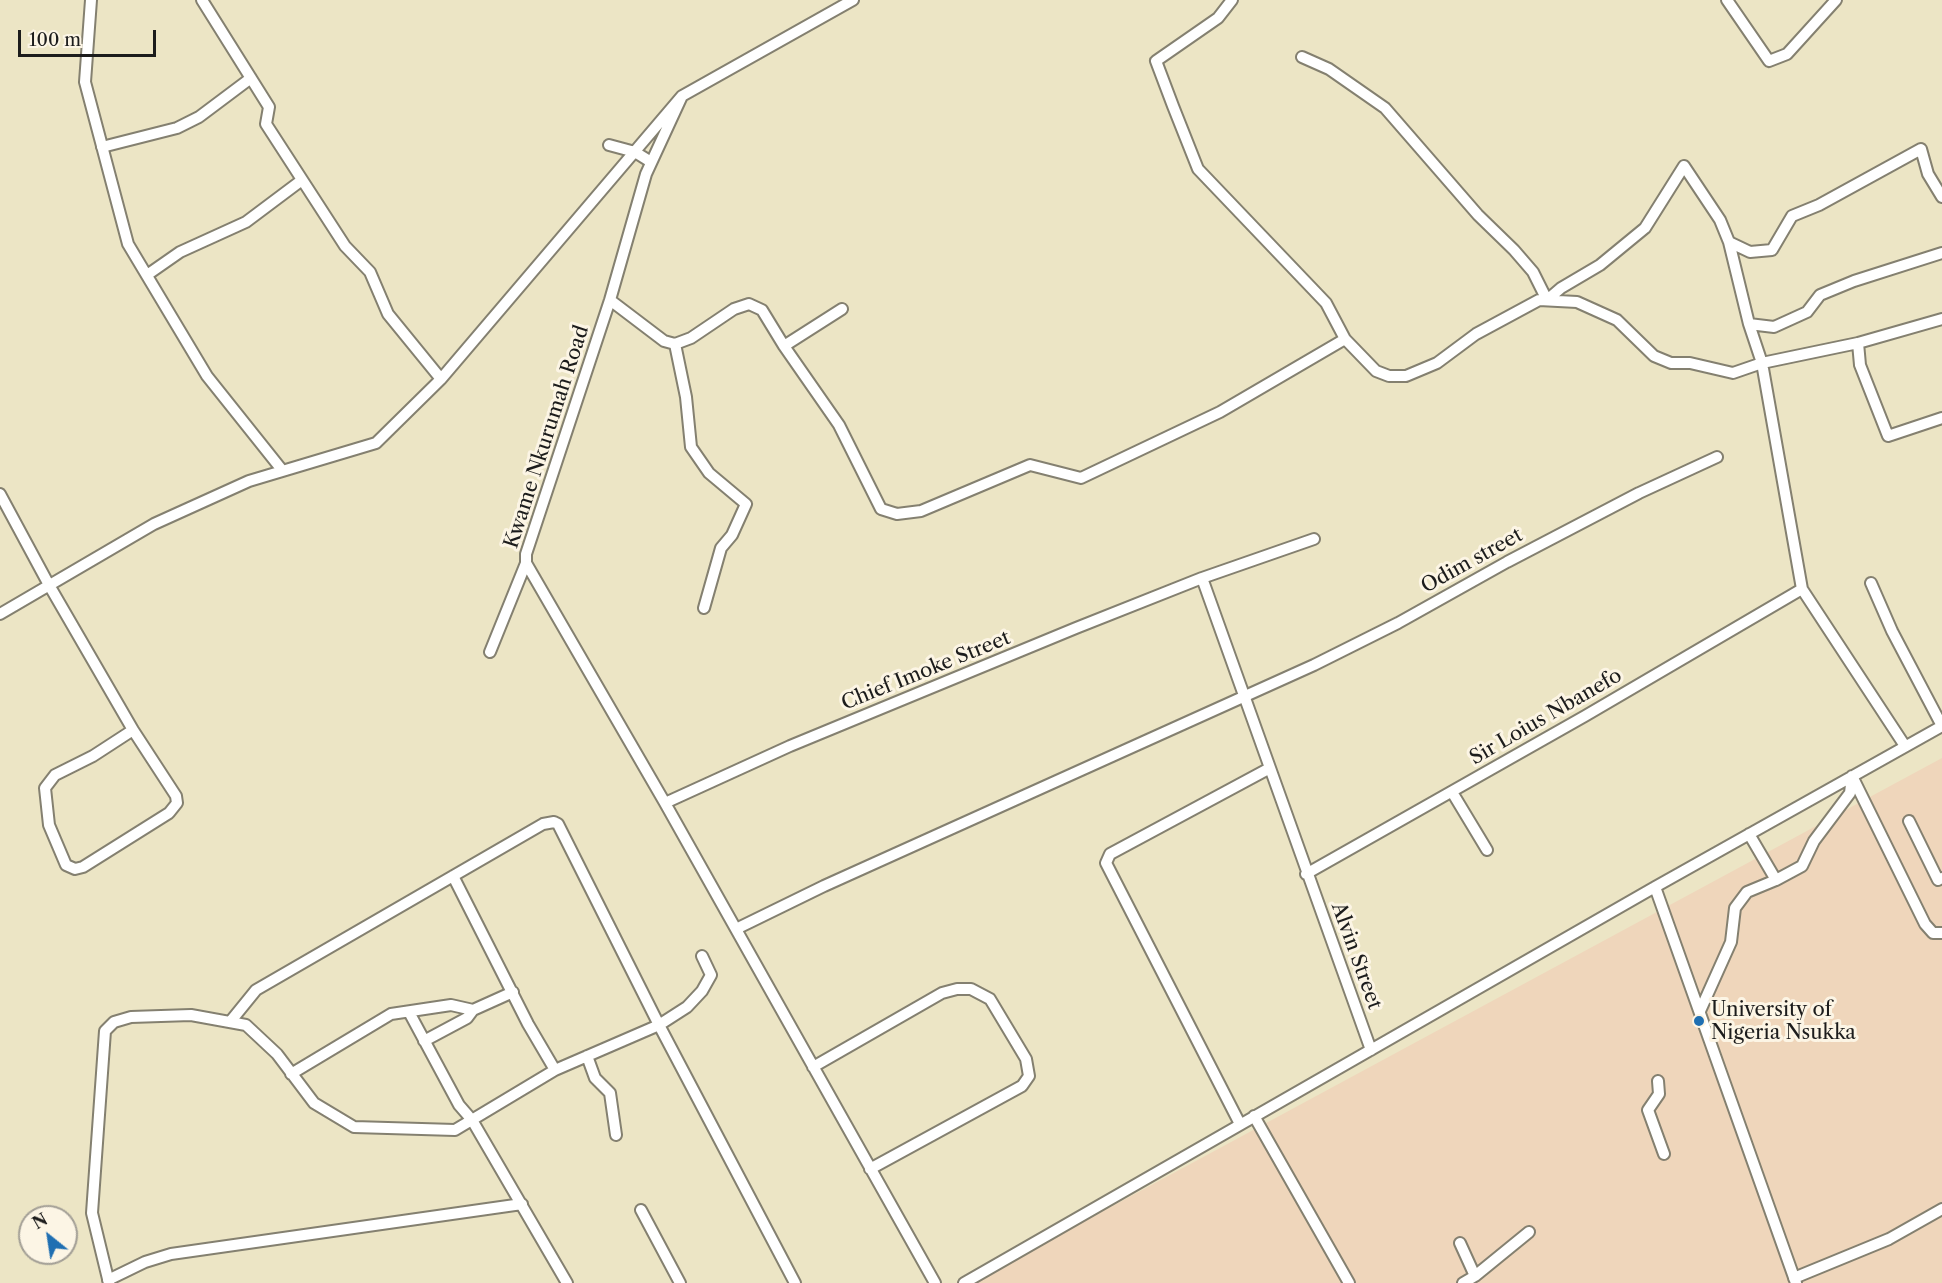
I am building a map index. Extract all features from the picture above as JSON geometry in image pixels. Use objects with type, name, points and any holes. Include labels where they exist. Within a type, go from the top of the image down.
[{"type":"street","points":[[91,0],[85,82],[128,244],[207,376],[282,470]]},
{"type":"street","points":[[202,0],[269,107],[266,124],[345,246],[370,272],[388,314],[441,379]]},
{"type":"street","points":[[0,614],[154,524],[249,482],[376,442],[441,379],[682,96],[853,0]]},
{"type":"street","points":[[1232,0],[1218,18],[1156,62],[1198,169],[1326,303],[1345,339],[1376,371],[1389,376],[1406,376],[1437,363],[1476,334],[1539,300],[1576,302],[1617,320],[1654,356],[1671,363],[1690,363],[1733,373],[1762,363],[1858,343],[1942,319]]},
{"type":"street","points":[[1727,0],[1769,61],[1787,54],[1836,0]]},
{"type":"street","points":[[1302,57],[1329,69],[1385,108],[1478,215],[1533,272],[1547,300]]},
{"type":"street","points":[[102,147],[177,128],[199,117],[251,78]]},
{"type":"street","name":"Kwame Nkurumah Road","points":[[682,96],[651,162],[610,300],[526,554],[526,563],[665,803],[936,1283]]},
{"type":"street","points":[[609,145],[634,152],[651,162]]},
{"type":"street","points":[[1729,242],[1750,252],[1772,250],[1792,216],[1819,205],[1921,149],[1928,174],[1942,198]]},
{"type":"street","points":[[1547,300],[1561,288],[1600,265],[1645,228],[1684,166],[1720,220],[1729,242],[1749,324],[1762,363],[1802,589],[1905,746]]},
{"type":"street","points":[[147,275],[180,252],[246,222],[302,180]]},
{"type":"street","points":[[1749,324],[1774,327],[1807,312],[1820,295],[1854,281],[1942,253]]},
{"type":"street","points":[[610,300],[664,340],[675,344],[691,338],[735,309],[749,304],[762,310],[839,425],[881,509],[897,514],[921,511],[1030,465],[1081,478],[1220,412],[1345,339]]},
{"type":"street","points":[[784,346],[842,309]]},
{"type":"street","points":[[1858,343],[1860,365],[1888,436],[1942,417]]},
{"type":"street","points":[[675,344],[686,397],[691,447],[709,472],[746,504],[732,535],[721,548],[704,608]]},
{"type":"street","name":"Odim street","points":[[736,929],[835,881],[1246,697],[1398,623],[1507,562],[1717,457]]},
{"type":"street","points":[[0,494],[49,585],[133,730],[176,796],[177,803],[169,813],[83,867],[75,869],[66,865],[49,825],[45,788],[55,775],[93,756],[133,730]]},
{"type":"street","name":"Chief Imoke Street","points":[[665,803],[790,746],[1202,578],[1314,539]]},
{"type":"street","points":[[490,652],[526,563]]},
{"type":"street","name":"Alvin Street","points":[[1202,578],[1246,697],[1306,874],[1371,1050]]},
{"type":"street","points":[[964,1283],[1655,887],[1942,726],[1897,641],[1871,583]]},
{"type":"street","name":"Sir Loius Nbanefo","points":[[1306,874],[1802,589]]},
{"type":"street","points":[[1240,1124],[1106,863],[1110,854],[1270,768]]},
{"type":"street","points":[[1700,1011],[1731,942],[1735,908],[1747,892],[1802,866],[1814,841],[1850,793],[1852,776]]},
{"type":"street","points":[[1852,776],[1925,924],[1933,933],[1942,933]]},
{"type":"street","points":[[1452,792],[1486,850]]},
{"type":"street","points":[[230,1022],[256,990],[543,824],[549,821],[558,824],[659,1025],[795,1283]]},
{"type":"street","points":[[1909,821],[1938,880],[1942,878]]},
{"type":"street","points":[[1749,834],[1776,880]]},
{"type":"street","points":[[453,876],[555,1070]]},
{"type":"street","points":[[1655,887],[1795,1280],[1889,1239],[1942,1209]]},
{"type":"street","points":[[522,1204],[171,1254],[145,1262],[108,1282],[92,1213],[105,1032],[114,1022],[131,1017],[191,1015],[246,1025],[262,1038],[314,1103],[354,1127],[454,1130],[555,1070],[659,1025],[687,1007],[702,991],[711,975],[702,956]]},
{"type":"street","points":[[813,1067],[942,993],[957,989],[971,989],[990,999],[1026,1059],[1029,1076],[1022,1086],[870,1169]]},
{"type":"street","points":[[424,1041],[466,1018],[473,1010],[513,992]]},
{"type":"street","points":[[291,1074],[385,1017],[452,1005],[473,1010]]},
{"type":"street","points":[[410,1012],[459,1105],[472,1120],[565,1282]]},
{"type":"street","points":[[587,1056],[595,1078],[610,1094],[616,1135]]},
{"type":"street","points":[[1658,1081],[1659,1094],[1648,1110],[1664,1154]]},
{"type":"street","points":[[1254,1116],[1349,1283]]},
{"type":"street","points":[[641,1210],[680,1283]]},
{"type":"street","points":[[1463,1283],[1529,1232]]},
{"type":"street","points":[[1460,1243],[1475,1276]]},
{"type":"shaded area","name":"University of Nigeria Nsukka","points":[[1942,758],[1942,1283],[970,1283]]},
{"type":"place","name":"University of Nigeria Nsukka","points":[[1699,1021]]}]
